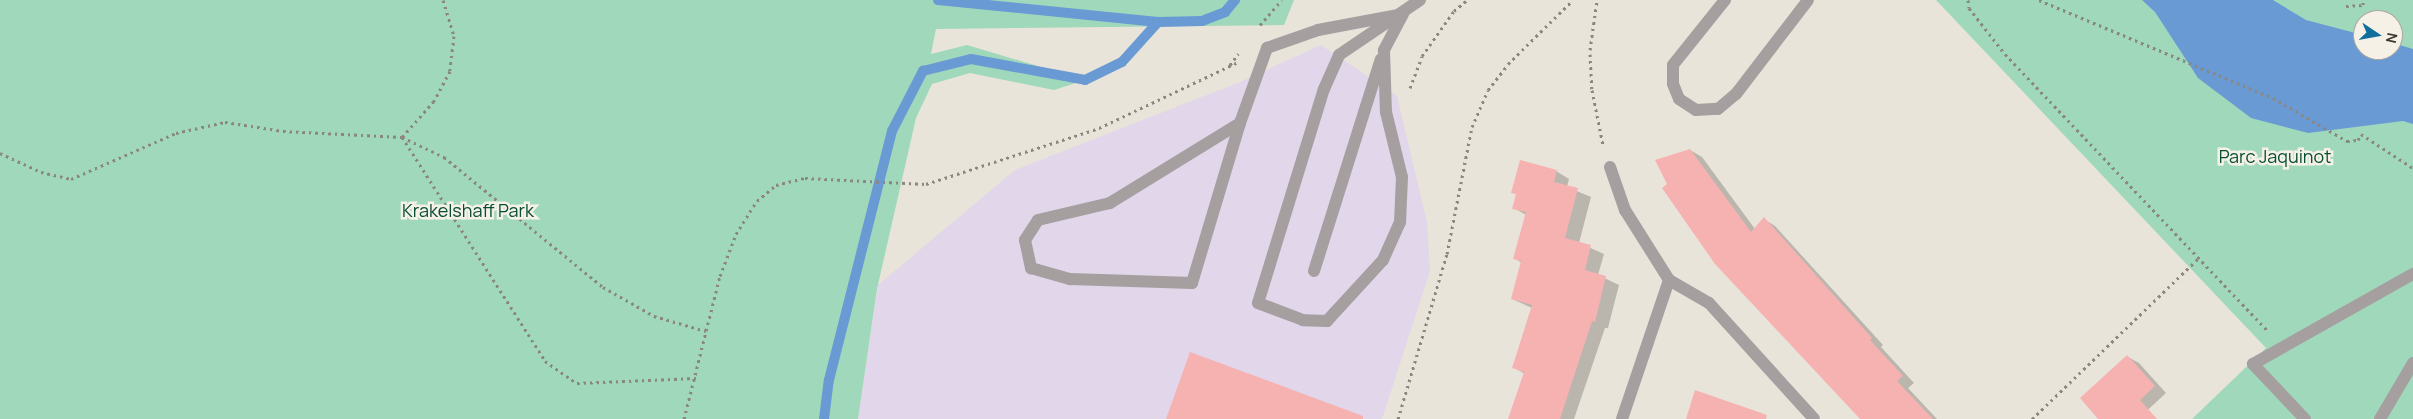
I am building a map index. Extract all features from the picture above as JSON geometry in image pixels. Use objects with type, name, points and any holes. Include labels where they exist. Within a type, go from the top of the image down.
[{"type":"street","points":[[1384,50],[1386,112],[1402,177],[1400,222],[1383,260],[1326,321],[1303,320],[1258,303],[1324,89],[1339,55],[1369,33],[1403,14],[1420,0]]},
{"type":"street","points":[[1725,0],[1673,65],[1673,84],[1679,99],[1696,110],[1718,109],[1736,94],[1808,0]]},
{"type":"street","points":[[1314,271],[1384,50],[1403,14]]},
{"type":"street","points":[[1240,123],[1110,203],[1038,220],[1025,240],[1032,268],[1070,279],[1192,283],[1240,123],[1266,48],[1318,30],[1403,14]]},
{"type":"street","points":[[1610,167],[1624,210],[1669,280],[1709,303],[1814,419]]},
{"type":"street","points":[[2305,419],[2252,364],[2413,274]]},
{"type":"street","points":[[1622,419],[1669,280]]},
{"type":"street","points":[[2380,419],[2413,363]]},
{"type":"path","points":[[402,137],[434,101],[450,71],[454,36],[443,0]]},
{"type":"path","points":[[1386,112],[1406,100],[1422,56],[1454,11],[1467,0]]},
{"type":"path","points":[[1398,419],[1447,254],[1472,127],[1488,90],[1508,64],[1573,0]]},
{"type":"path","points":[[1597,0],[1590,52],[1592,90],[1610,167]]},
{"type":"path","points":[[1968,0],[1969,8],[2005,54],[2200,257],[2282,347]]},
{"type":"path","points":[[2039,0],[2163,50],[2273,98],[2347,141],[2358,140],[2361,134],[2398,161],[2413,168]]},
{"type":"path","points":[[2346,6],[2363,5],[2363,0]]},
{"type":"path","points":[[684,419],[696,378],[720,276],[736,234],[757,201],[776,185],[805,178],[922,184],[996,163],[1098,128],[1230,66]]},
{"type":"path","points":[[0,153],[41,172],[71,179],[176,133],[224,122],[283,131],[402,137],[444,157],[603,286],[654,316],[706,331]]},
{"type":"path","points":[[402,137],[545,361],[577,383],[696,378]]},
{"type":"path","points":[[2032,419],[2200,257]]},
{"type":"shaded area","points":[[1321,45],[1397,96],[1427,222],[1430,271],[1382,419],[858,419],[878,285],[1015,170],[1240,82]]},
{"type":"green space","name":"Krakelshaff Park","points":[[0,0],[1294,0],[1284,25],[936,29],[931,54],[967,45],[1085,80],[1054,90],[970,73],[932,84],[916,118],[877,289],[858,419],[0,419]]},
{"type":"green space","name":"Parc Jaquinot","points":[[1936,0],[2413,0],[2413,419],[2192,419],[2266,348]]},
{"type":"water","points":[[2142,0],[2273,0],[2306,20],[2353,32],[2353,60],[2403,60],[2403,46],[2413,49],[2413,124],[2403,121],[2308,133],[2251,118],[2198,78],[2155,12]]},
{"type":"building","points":[[1690,149],[1751,232],[1764,217],[1872,338],[1870,340],[1903,376],[1897,381],[1933,419],[1860,419],[1715,264],[1662,188],[1667,184],[1655,160]]},
{"type":"building","points":[[1520,160],[1557,170],[1554,182],[1578,188],[1565,238],[1591,245],[1585,270],[1606,276],[1595,322],[1592,321],[1560,419],[1508,419],[1524,372],[1512,368],[1532,305],[1511,299],[1521,261],[1513,259],[1526,212],[1512,209],[1516,194],[1511,193]]},
{"type":"building","points":[[1190,352],[1363,416],[1363,419],[1166,419]]},
{"type":"building","points":[[2127,355],[2155,386],[2140,400],[2157,419],[2098,419],[2080,398]]},
{"type":"building","points":[[1695,390],[1767,415],[1766,419],[1686,419]]},
{"type":"waterway","points":[[938,0],[1158,22]]},
{"type":"waterway","points":[[824,419],[829,380],[892,131],[923,71],[971,59],[1085,80],[1122,62],[1158,22],[1202,21],[1225,12],[1235,0]]}]
